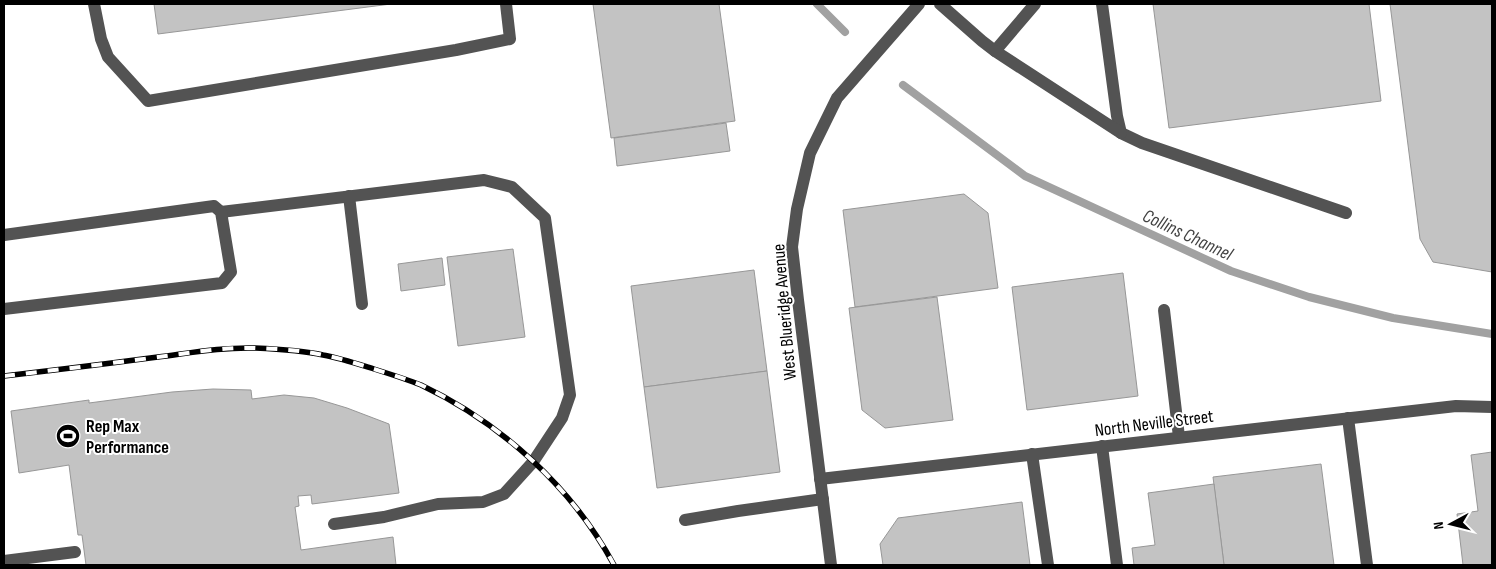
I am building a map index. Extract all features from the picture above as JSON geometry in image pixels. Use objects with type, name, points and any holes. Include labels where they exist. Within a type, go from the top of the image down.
[{"type":"street","points":[[94,4],[101,39],[108,57],[148,101],[456,50],[510,39],[506,4]]},
{"type":"street","name":"West Blueridge Avenue","points":[[831,565],[792,247],[797,209],[810,153],[837,98],[919,4]]},
{"type":"street","points":[[940,4],[982,41],[1121,133],[1142,143],[1346,213]]},
{"type":"street","points":[[995,50],[1035,4]]},
{"type":"street","points":[[1102,4],[1121,133]]},
{"type":"street","points":[[221,212],[484,180],[512,187],[546,218],[570,395],[562,418],[533,462],[504,494],[483,502],[438,504],[384,516],[334,524]]},
{"type":"street","points":[[349,196],[362,304]]},
{"type":"street","points":[[4,236],[214,206],[221,212],[231,272],[222,282],[4,309]]},
{"type":"street","points":[[1164,310],[1179,437]]},
{"type":"street","name":"North Neville Street","points":[[820,479],[1456,406],[1492,407]]},
{"type":"street","points":[[1348,418],[1368,565]]},
{"type":"street","points":[[1102,446],[1117,565]]},
{"type":"street","points":[[1032,454],[1048,565]]},
{"type":"street","points":[[685,520],[823,500]]},
{"type":"street","points":[[4,561],[75,552]]},
{"type":"building","points":[[154,4],[391,4],[158,34]]},
{"type":"building","points":[[593,4],[719,4],[735,121],[611,138]]},
{"type":"building","points":[[1153,4],[1369,4],[1381,101],[1169,128]]},
{"type":"building","points":[[1390,4],[1492,4],[1492,272],[1433,262],[1420,239]]},
{"type":"building","points":[[726,123],[730,151],[617,166],[614,138]]},
{"type":"building","points":[[964,194],[988,213],[998,288],[855,307],[843,210]]},
{"type":"building","points":[[513,249],[525,337],[458,346],[447,257]]},
{"type":"building","points":[[442,258],[445,285],[401,291],[398,264]]},
{"type":"building","points":[[754,270],[767,371],[644,387],[631,286]]},
{"type":"building","points":[[1123,273],[1138,396],[1027,410],[1012,287]]},
{"type":"building","points":[[937,297],[953,420],[885,428],[862,410],[849,308]]},
{"type":"building","points":[[767,371],[780,472],[657,488],[644,387]]},
{"type":"building","points":[[213,389],[251,390],[252,399],[284,395],[314,398],[389,424],[399,493],[312,504],[311,495],[298,496],[299,506],[295,507],[301,550],[393,537],[396,565],[86,565],[82,535],[78,535],[69,465],[19,473],[11,411],[89,400],[89,403],[172,392]]},
{"type":"building","points":[[1492,452],[1492,565],[1463,565],[1457,514],[1478,511],[1471,455]]},
{"type":"building","points":[[1321,464],[1334,565],[1224,565],[1213,477]]},
{"type":"building","points":[[1214,484],[1224,565],[1134,565],[1132,548],[1155,545],[1148,493]]},
{"type":"building","points":[[1022,502],[1030,565],[883,565],[880,544],[898,518]]},
{"type":"waterway","name":"Collins Channel","points":[[817,4],[845,32]]},
{"type":"waterway","name":"Collins Channel","points":[[903,85],[1025,176],[1231,271],[1309,297],[1393,318],[1492,334]]},
{"type":"railway","points":[[4,376],[231,348],[281,349],[306,352],[362,365],[421,385],[451,400],[506,438],[556,484],[597,536],[614,565]]},
{"type":"place","name":"Rep Max Performance","points":[[68,436]]}]
